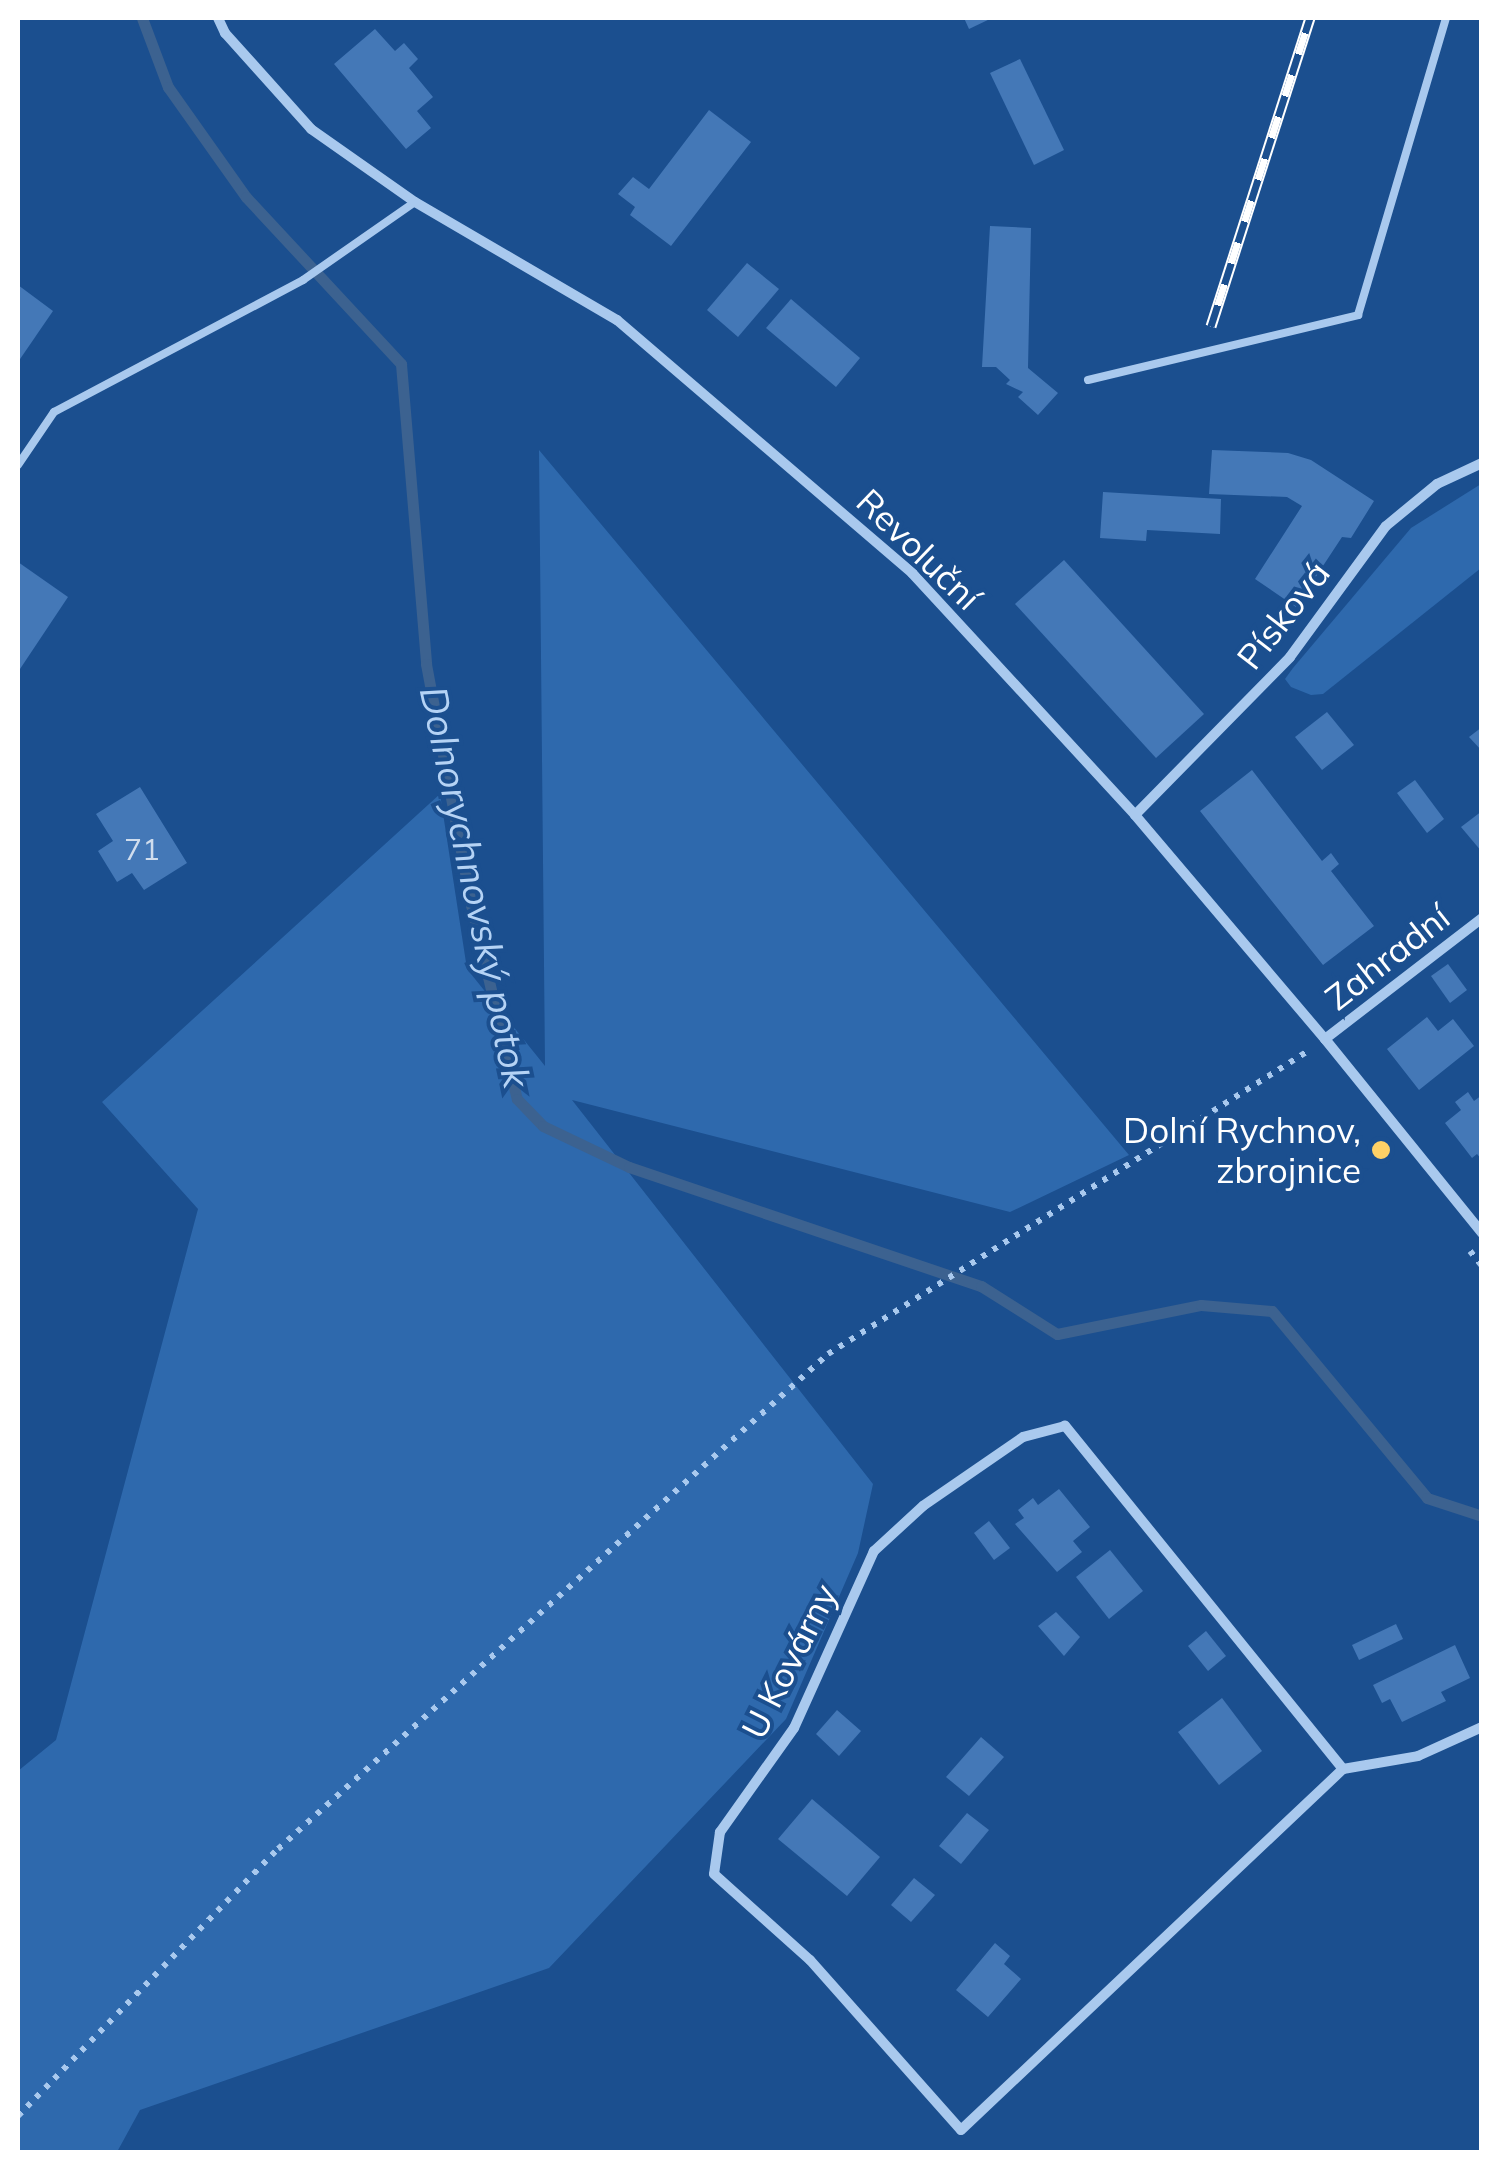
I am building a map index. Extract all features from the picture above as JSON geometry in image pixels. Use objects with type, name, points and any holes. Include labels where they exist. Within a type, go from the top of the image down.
[{"type":"street","name":"Revoluční","points":[[218,18],[225,33],[311,129],[415,202],[616,320],[912,573],[1135,815],[1325,1039],[1482,1233]]},
{"type":"street","name":"Písková","points":[[1135,815],[1290,657],[1386,526],[1418,496],[1482,463]]},
{"type":"street","name":"Zahradní","points":[[1325,1039],[1482,918]]},
{"type":"street","name":"U Kovárny","points":[[1065,1426],[1344,1769],[962,2130],[810,1960],[714,1874],[720,1832],[794,1728],[874,1551],[923,1506],[1023,1437],[1065,1426]]},
{"type":"street","points":[[1344,1769],[1418,1756],[1482,1727]]},
{"type":"lane","points":[[1088,380],[1358,315],[1446,18]]},
{"type":"lane","points":[[18,465],[54,412],[303,280],[415,202]]},
{"type":"path","points":[[1297,1035],[1319,1064]]},
{"type":"path","points":[[18,2116],[278,1849],[828,1354],[1309,1050]]},
{"type":"path","points":[[1458,1236],[1482,1266]]},
{"type":"shaded area","points":[[539,450],[1129,1155],[1010,1212],[572,1100],[873,1484],[858,1553],[786,1719],[549,1968],[140,2110],[117,2152],[18,2152],[18,1771],[56,1740],[198,1209],[102,1102],[440,794],[467,969],[545,1066]]},
{"type":"shaded area","points":[[1481,484],[1481,568],[1323,694],[1311,695],[1291,687],[1285,679],[1293,668],[1411,528]]},
{"type":"building","points":[[964,18],[992,18],[969,29]]},
{"type":"building","points":[[375,29],[395,51],[404,43],[418,59],[409,68],[433,97],[417,111],[431,128],[406,149],[334,64]]},
{"type":"building","points":[[1020,59],[1064,150],[1034,165],[990,73]]},
{"type":"building","points":[[709,110],[751,142],[671,246],[630,215],[635,207],[618,194],[633,177],[649,189]]},
{"type":"building","points":[[990,226],[1031,228],[1028,368],[1058,393],[1038,415],[1018,397],[1023,392],[1006,384],[1010,380],[996,367],[982,367]]},
{"type":"building","points":[[747,263],[779,289],[738,337],[707,310]]},
{"type":"building","points":[[18,285],[53,311],[18,362]]},
{"type":"building","points":[[791,299],[860,358],[836,387],[766,328]]},
{"type":"building","points":[[1212,450],[1288,453],[1311,460],[1374,501],[1351,538],[1342,537],[1296,607],[1255,579],[1302,506],[1287,497],[1209,494]]},
{"type":"building","points":[[1103,492],[1221,499],[1220,534],[1147,530],[1146,541],[1100,538]]},
{"type":"building","points":[[1064,560],[1204,714],[1156,758],[1015,604]]},
{"type":"building","points":[[18,562],[68,597],[18,672]]},
{"type":"building","points":[[1327,712],[1354,745],[1322,770],[1295,737]]},
{"type":"building","points":[[1482,727],[1482,751],[1469,737]]},
{"type":"building","points":[[1252,770],[1322,861],[1331,853],[1339,864],[1331,871],[1374,926],[1323,965],[1200,811]]},
{"type":"building","points":[[1415,780],[1444,819],[1427,833],[1397,793]]},
{"type":"building","points":[[140,787],[187,863],[144,890],[132,873],[117,882],[98,851],[113,841],[96,814]]},
{"type":"building","points":[[1482,811],[1482,852],[1461,827]]},
{"type":"building","points":[[1448,964],[1467,990],[1450,1003],[1431,976]]},
{"type":"building","points":[[1427,1017],[1438,1031],[1453,1019],[1474,1046],[1419,1090],[1387,1049]]},
{"type":"building","points":[[1468,1092],[1474,1101],[1482,1095],[1482,1160],[1477,1154],[1472,1158],[1445,1123],[1461,1110],[1455,1102]]},
{"type":"building","points":[[1059,1489],[1090,1527],[1073,1541],[1082,1552],[1057,1572],[1015,1524],[1024,1518],[1018,1510],[1033,1498],[1038,1505]]},
{"type":"building","points":[[989,1521],[1010,1548],[994,1560],[974,1533]]},
{"type":"building","points":[[1110,1550],[1143,1591],[1109,1619],[1076,1577]]},
{"type":"building","points":[[1056,1612],[1080,1637],[1064,1656],[1038,1626]]},
{"type":"building","points":[[1396,1624],[1403,1639],[1359,1660],[1352,1645]]},
{"type":"building","points":[[1206,1631],[1226,1656],[1208,1671],[1188,1646]]},
{"type":"building","points":[[1455,1645],[1470,1678],[1441,1692],[1446,1701],[1402,1722],[1390,1699],[1382,1703],[1373,1685]]},
{"type":"building","points":[[1222,1698],[1262,1751],[1219,1785],[1178,1732]]},
{"type":"building","points":[[837,1710],[861,1731],[839,1756],[816,1734]]},
{"type":"building","points":[[981,1737],[1004,1757],[969,1796],[946,1777]]},
{"type":"building","points":[[812,1799],[880,1857],[847,1896],[778,1839]]},
{"type":"building","points":[[967,1813],[989,1830],[961,1864],[939,1846]]},
{"type":"building","points":[[914,1878],[935,1895],[911,1922],[891,1905]]},
{"type":"building","points":[[995,1943],[1010,1956],[1004,1964],[1021,1979],[988,2017],[956,1990]]},
{"type":"waterway","name":"Dolnorychnovský potok","points":[[142,18],[168,87],[246,197],[401,364],[426,664],[471,905],[517,1099],[543,1126],[629,1167],[981,1286],[1057,1334],[1201,1305],[1272,1311],[1427,1498],[1482,1516]]},
{"type":"railway","points":[[1211,326],[1310,18]]},
{"type":"place","name":"Dolní Rychnov, zbrojnice","points":[[1381,1150]]}]
